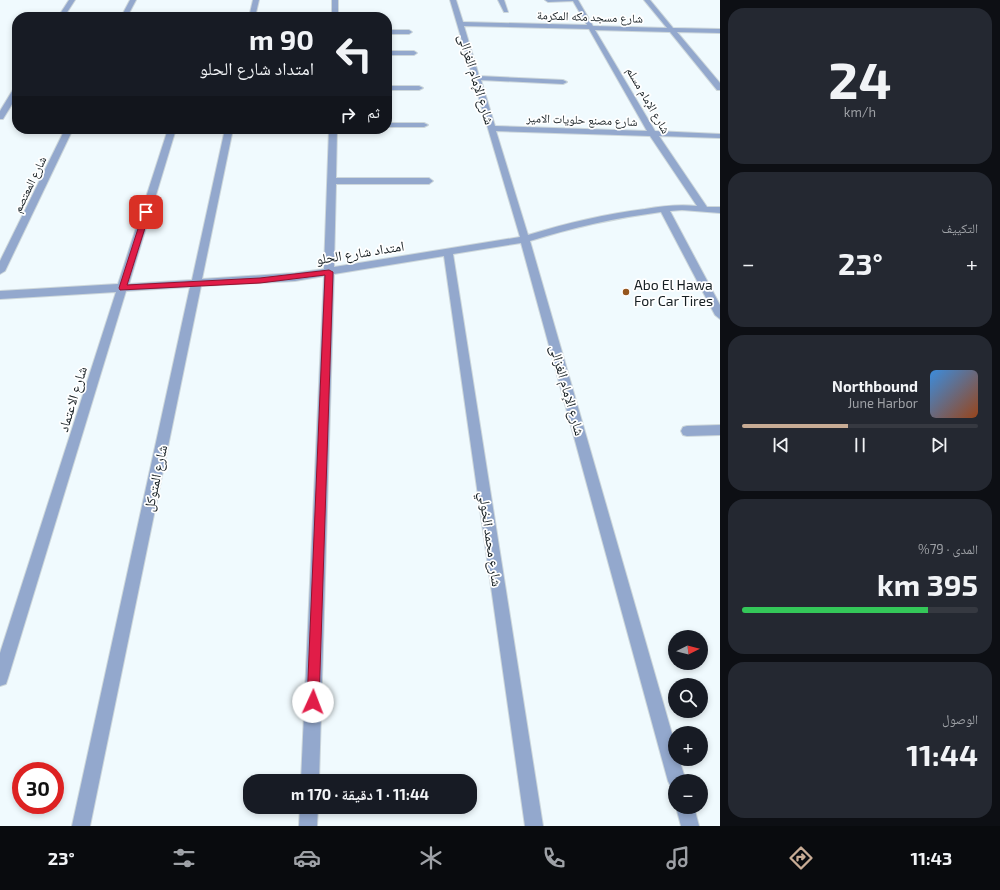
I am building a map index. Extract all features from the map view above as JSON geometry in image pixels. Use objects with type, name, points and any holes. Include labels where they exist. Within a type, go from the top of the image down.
[{"type":"street","points":[[65,12],[72,0]]},
{"type":"street","points":[[127,12],[133,0]]},
{"type":"street","points":[[253,12],[256,0]]},
{"type":"street","points":[[335,0],[335,12]]},
{"type":"street","name":"شارع الإمام الغزالى","points":[[453,0],[525,239],[676,774]]},
{"type":"street","points":[[501,0],[506,11]]},
{"type":"street","points":[[548,0],[571,0]]},
{"type":"street","name":"شارع الإمام مسلم","points":[[575,0],[652,134],[704,210]]},
{"type":"street","points":[[647,0],[720,88]]},
{"type":"street","name":"شارع مسجد مكه المكرمة","points":[[460,24],[720,31]]},
{"type":"street","points":[[392,32],[409,32]]},
{"type":"street","points":[[392,53],[414,53]]},
{"type":"street","points":[[477,78],[563,82]]},
{"type":"street","points":[[392,88],[419,88]]},
{"type":"street","points":[[0,117],[12,98]]},
{"type":"street","points":[[392,125],[424,125]]},
{"type":"street","name":"شارع مصنع حلويات الامير","points":[[492,128],[720,136]]},
{"type":"street","name":"شارع المعتصم","points":[[0,271],[67,134]]},
{"type":"street","name":"شارع الاعتماد","points":[[0,678],[170,134]]},
{"type":"street","name":"شارع المتوكل","points":[[81,826],[228,134]]},
{"type":"street","points":[[310,774],[329,272],[332,134]]},
{"type":"street","points":[[331,181],[429,181]]},
{"type":"street","name":"امتداد شارع الحلو","points":[[0,295],[260,280],[329,272],[525,239],[570,225],[617,215],[682,207],[704,210],[720,210]]},
{"type":"street","points":[[664,209],[720,315]]},
{"type":"street","name":"شارع محمد الخولي","points":[[448,252],[534,826]]},
{"type":"street","points":[[687,431],[720,430]]},
{"type":"street","points":[[308,826],[309,814]]},
{"type":"street","points":[[687,814],[690,826]]},
{"type":"place","name":"Abo El Hawa For Car Tires","points":[[626,292]]},
{"type":"route","points":[[146,212],[123,288],[260,280],[329,272],[313,702]]}]
